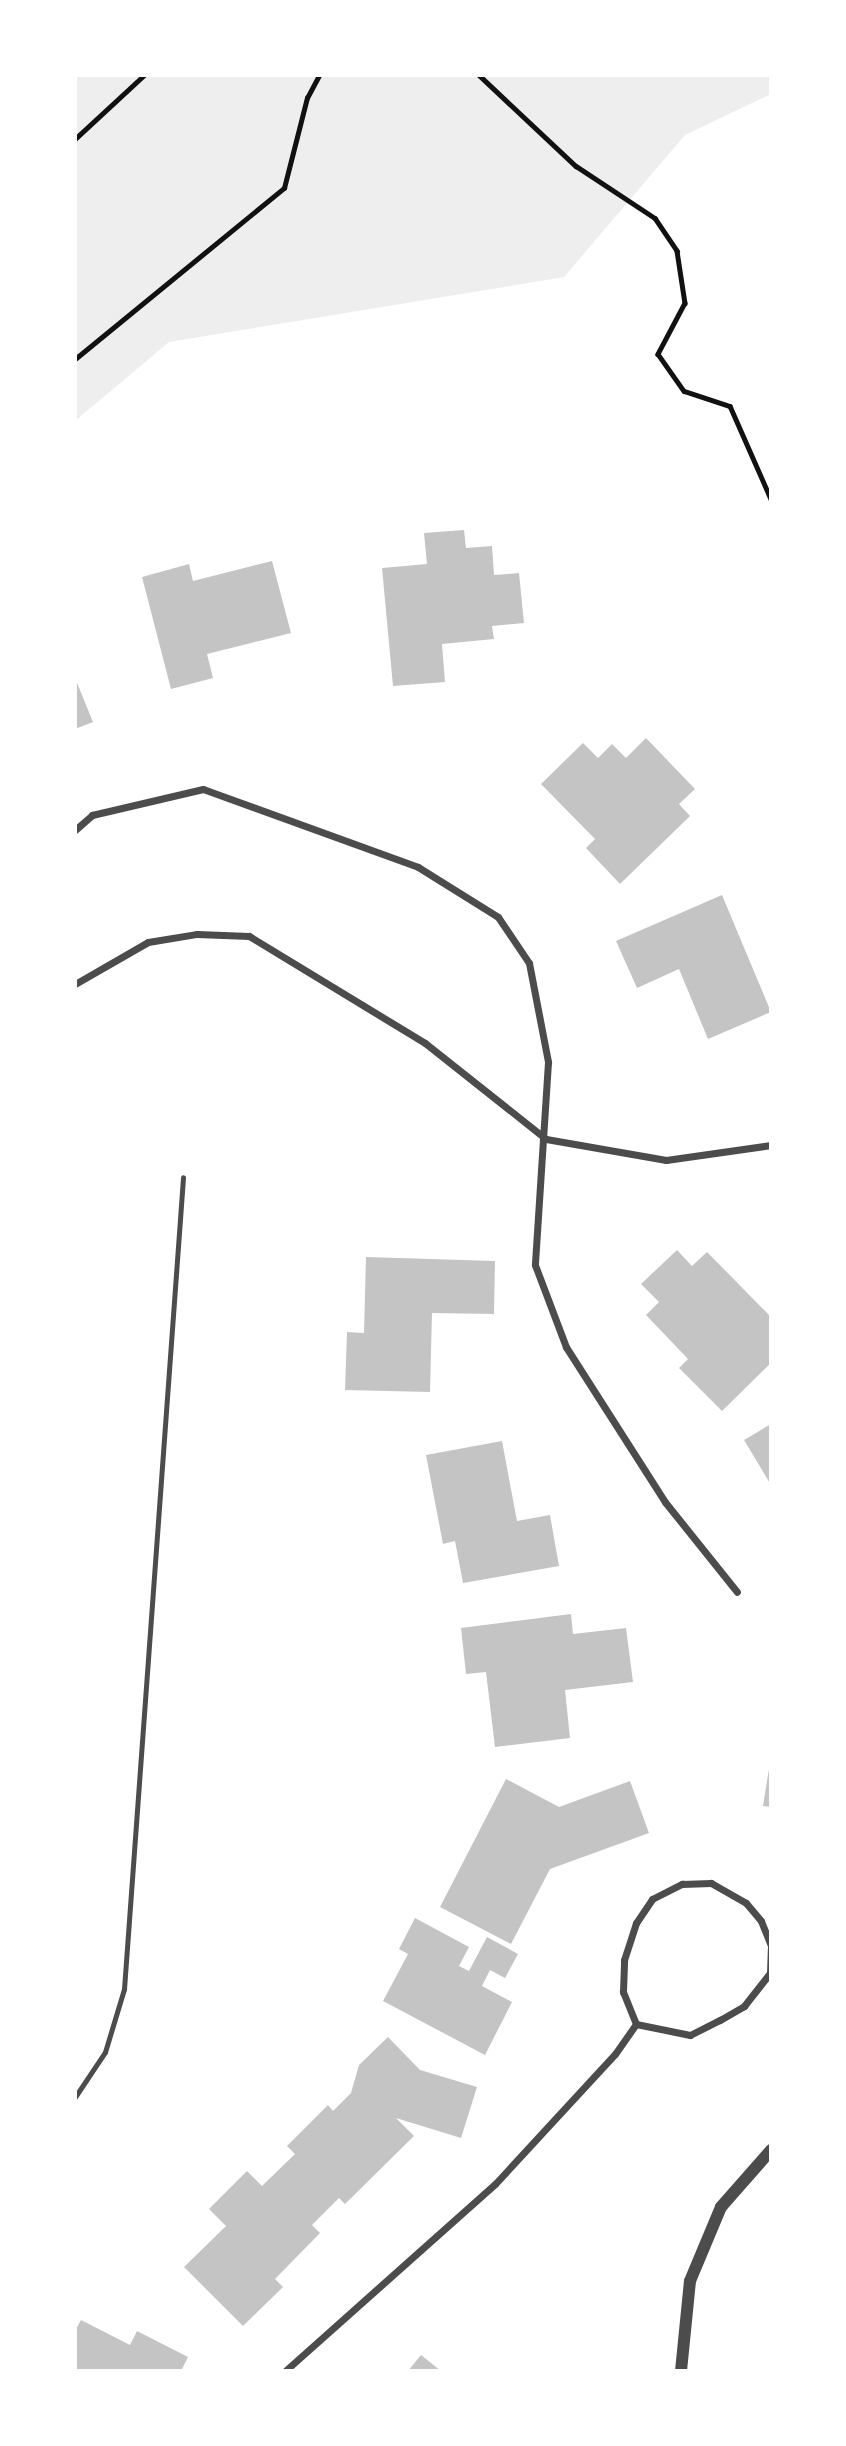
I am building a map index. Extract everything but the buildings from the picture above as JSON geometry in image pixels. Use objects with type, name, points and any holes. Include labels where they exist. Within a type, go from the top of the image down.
[{"type":"street","points":[[75,830],[92,815],[203,789],[418,867],[498,917],[529,963],[548,1062],[547,1139],[535,1265],[566,1347],[665,1502],[737,1592]]},
{"type":"street","points":[[75,984],[148,942],[197,934],[249,936],[425,1042],[547,1139],[666,1160],[771,1145]]},
{"type":"street","points":[[711,1882],[747,1903],[761,1921],[771,1947],[770,1973],[744,2006],[690,2035],[636,2024],[623,1992],[624,1960],[636,1923],[652,1899],[682,1885],[711,1882]]},
{"type":"street","points":[[285,2371],[495,2184],[615,2054],[636,2024]]},
{"type":"street","points":[[681,2371],[690,2281],[721,2207],[771,2150]]},
{"type":"lane","points":[[75,2097],[105,2052],[124,1989],[183,1177]]},
{"type":"path","points":[[75,139],[144,75]]},
{"type":"path","points":[[75,359],[284,188],[307,98],[318,75]]},
{"type":"path","points":[[479,75],[576,166],[655,218],[677,251],[685,303],[658,354],[684,391],[730,406],[771,499]]},
{"type":"shaded area","points":[[75,75],[771,75],[771,94],[685,135],[564,277],[169,342],[75,421]]}]
